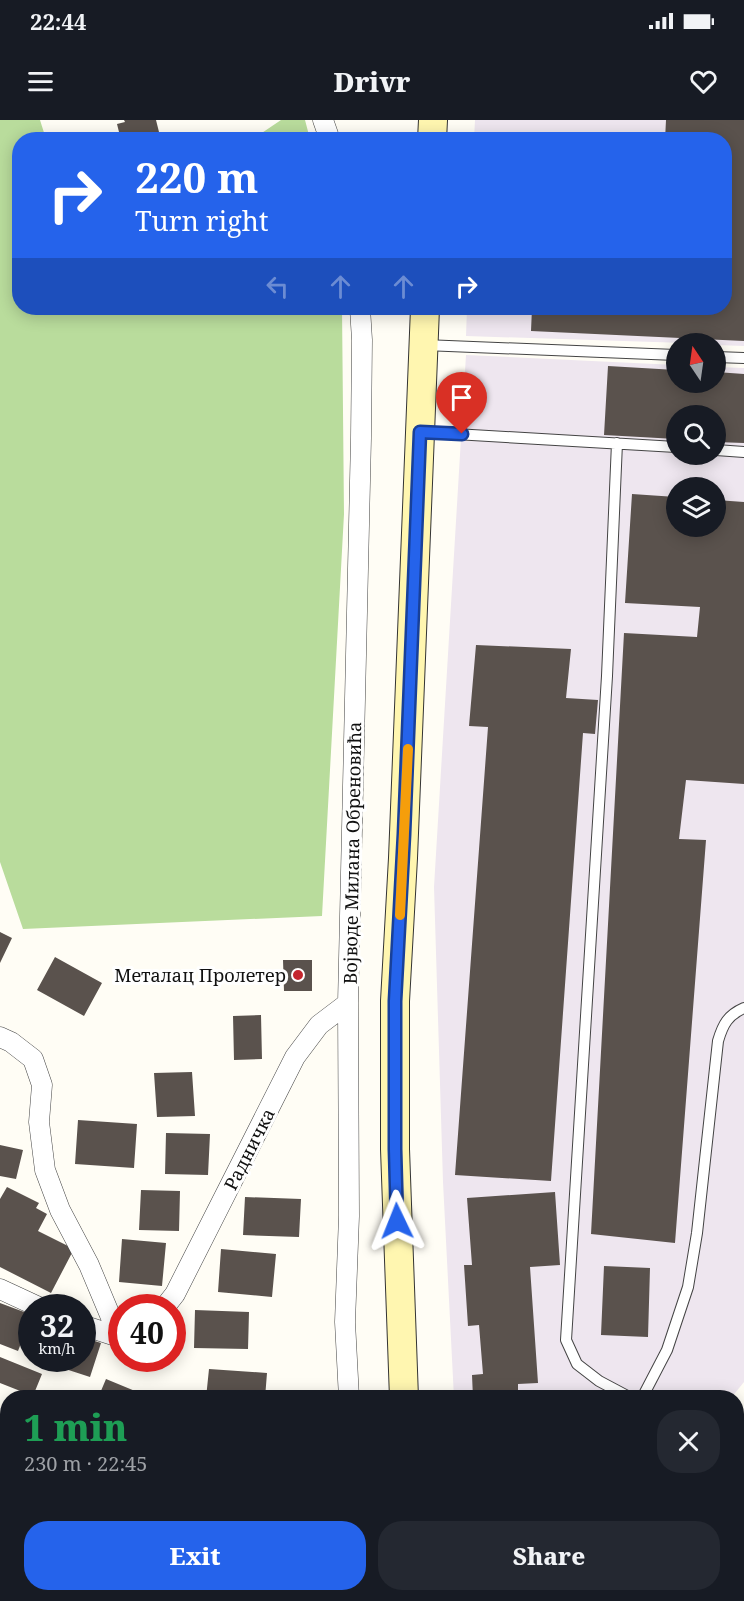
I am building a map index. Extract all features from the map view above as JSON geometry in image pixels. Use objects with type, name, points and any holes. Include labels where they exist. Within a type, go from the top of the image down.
[{"type":"street","name":"Војводе Милана Обреновића","points":[[349,1390],[345,1322],[349,1216],[348,1003],[361,438],[360,315]]},
{"type":"street","points":[[404,1390],[395,1149],[395,1001],[404,846],[425,315]]},
{"type":"street","name":"Радничка","points":[[175,1294],[295,1057],[320,1025],[348,1003]]},
{"type":"street","points":[[0,1037],[11,1042],[33,1059],[42,1085],[39,1122],[45,1170],[60,1210],[89,1265],[108,1309]]},
{"type":"street","points":[[0,1289],[18,1297]]},
{"type":"lane","points":[[424,345],[666,355]]},
{"type":"lane","points":[[726,357],[744,358]]},
{"type":"lane","points":[[420,432],[666,446]]},
{"type":"lane","points":[[616,1390],[599,1381],[577,1364],[566,1340],[607,676],[617,443]]},
{"type":"lane","points":[[726,451],[744,452]]},
{"type":"lane","points":[[646,1390],[667,1350],[688,1287],[697,1233],[718,1041],[723,1024],[732,1013],[744,1008]]},
{"type":"shaded area","points":[[475,120],[744,120],[744,346],[726,345],[726,333],[666,333],[666,342],[466,336],[467,315],[732,315],[732,132],[474,132]]},
{"type":"shaded area","points":[[466,355],[666,365],[666,393],[726,393],[726,367],[744,368],[744,1382],[738,1390],[454,1390],[443,1182],[434,887]]},
{"type":"green space","points":[[0,120],[40,120],[44,132],[12,132],[12,315],[342,315],[344,514],[322,916],[23,929],[0,862]]},
{"type":"green space","points":[[281,120],[305,120],[308,132],[263,132]]},
{"type":"building","points":[[124,120],[156,120],[159,132],[119,132],[117,124],[125,122]]},
{"type":"building","points":[[666,120],[744,120],[744,341],[726,340],[726,333],[666,333],[666,337],[531,331],[532,315],[732,315],[732,132],[665,132]]},
{"type":"building","points":[[608,366],[666,369],[666,393],[726,393],[726,373],[744,374],[744,443],[726,442],[726,405],[666,405],[666,438],[604,435]]},
{"type":"building","points":[[632,494],[666,496],[666,537],[726,537],[726,501],[744,502],[744,784],[686,780],[679,839],[706,840],[675,1243],[591,1234],[624,633],[697,637],[700,607],[625,603]]},
{"type":"building","points":[[476,645],[571,649],[566,698],[598,700],[595,734],[583,733],[551,1181],[455,1175],[488,727],[469,726]]},
{"type":"building","points":[[0,932],[12,938],[0,963]]},
{"type":"building","points":[[55,957],[102,983],[84,1016],[37,990]]},
{"type":"building","name":"Металац Пролетер","points":[[283,960],[312,960],[312,991],[284,991]]},
{"type":"building","points":[[261,1015],[262,1059],[234,1060],[233,1016]]},
{"type":"building","points":[[192,1072],[195,1116],[157,1117],[154,1073]]},
{"type":"building","points":[[78,1120],[137,1124],[134,1168],[75,1164]]},
{"type":"building","points":[[166,1133],[210,1134],[208,1175],[165,1174]]},
{"type":"building","points":[[0,1145],[23,1150],[16,1179],[0,1176]]},
{"type":"building","points":[[7,1187],[39,1203],[36,1208],[47,1214],[38,1231],[74,1249],[51,1293],[0,1267],[0,1199]]},
{"type":"building","points":[[141,1190],[180,1191],[179,1231],[139,1230]]},
{"type":"building","points":[[555,1192],[560,1265],[530,1267],[538,1383],[518,1384],[518,1390],[473,1390],[472,1375],[483,1374],[479,1325],[468,1326],[464,1265],[472,1265],[467,1198]]},
{"type":"building","points":[[245,1197],[301,1199],[299,1237],[243,1235]]},
{"type":"building","points":[[122,1239],[166,1243],[162,1286],[119,1282]]},
{"type":"building","points":[[221,1249],[276,1254],[272,1297],[218,1292]]},
{"type":"building","points":[[604,1266],[650,1268],[648,1337],[601,1335]]},
{"type":"building","points":[[0,1303],[18,1310],[18,1351],[0,1344]]},
{"type":"building","points":[[195,1310],[249,1312],[248,1349],[194,1348]]},
{"type":"building","points":[[96,1341],[101,1343],[96,1358]]},
{"type":"building","points":[[0,1357],[18,1364],[18,1372],[42,1374],[35,1390],[18,1390],[0,1383]]},
{"type":"building","points":[[209,1369],[267,1373],[266,1390],[207,1390]]},
{"type":"building","points":[[75,1372],[92,1372],[90,1377]]},
{"type":"building","points":[[106,1379],[133,1390],[101,1390]]},
{"type":"slow traffic","points":[[400,915],[408,749]]},
{"type":"place","name":"Металац Пролетер","points":[[298,975]]},
{"type":"route","points":[[397,1221],[395,1001],[420,432],[462,434]]}]
